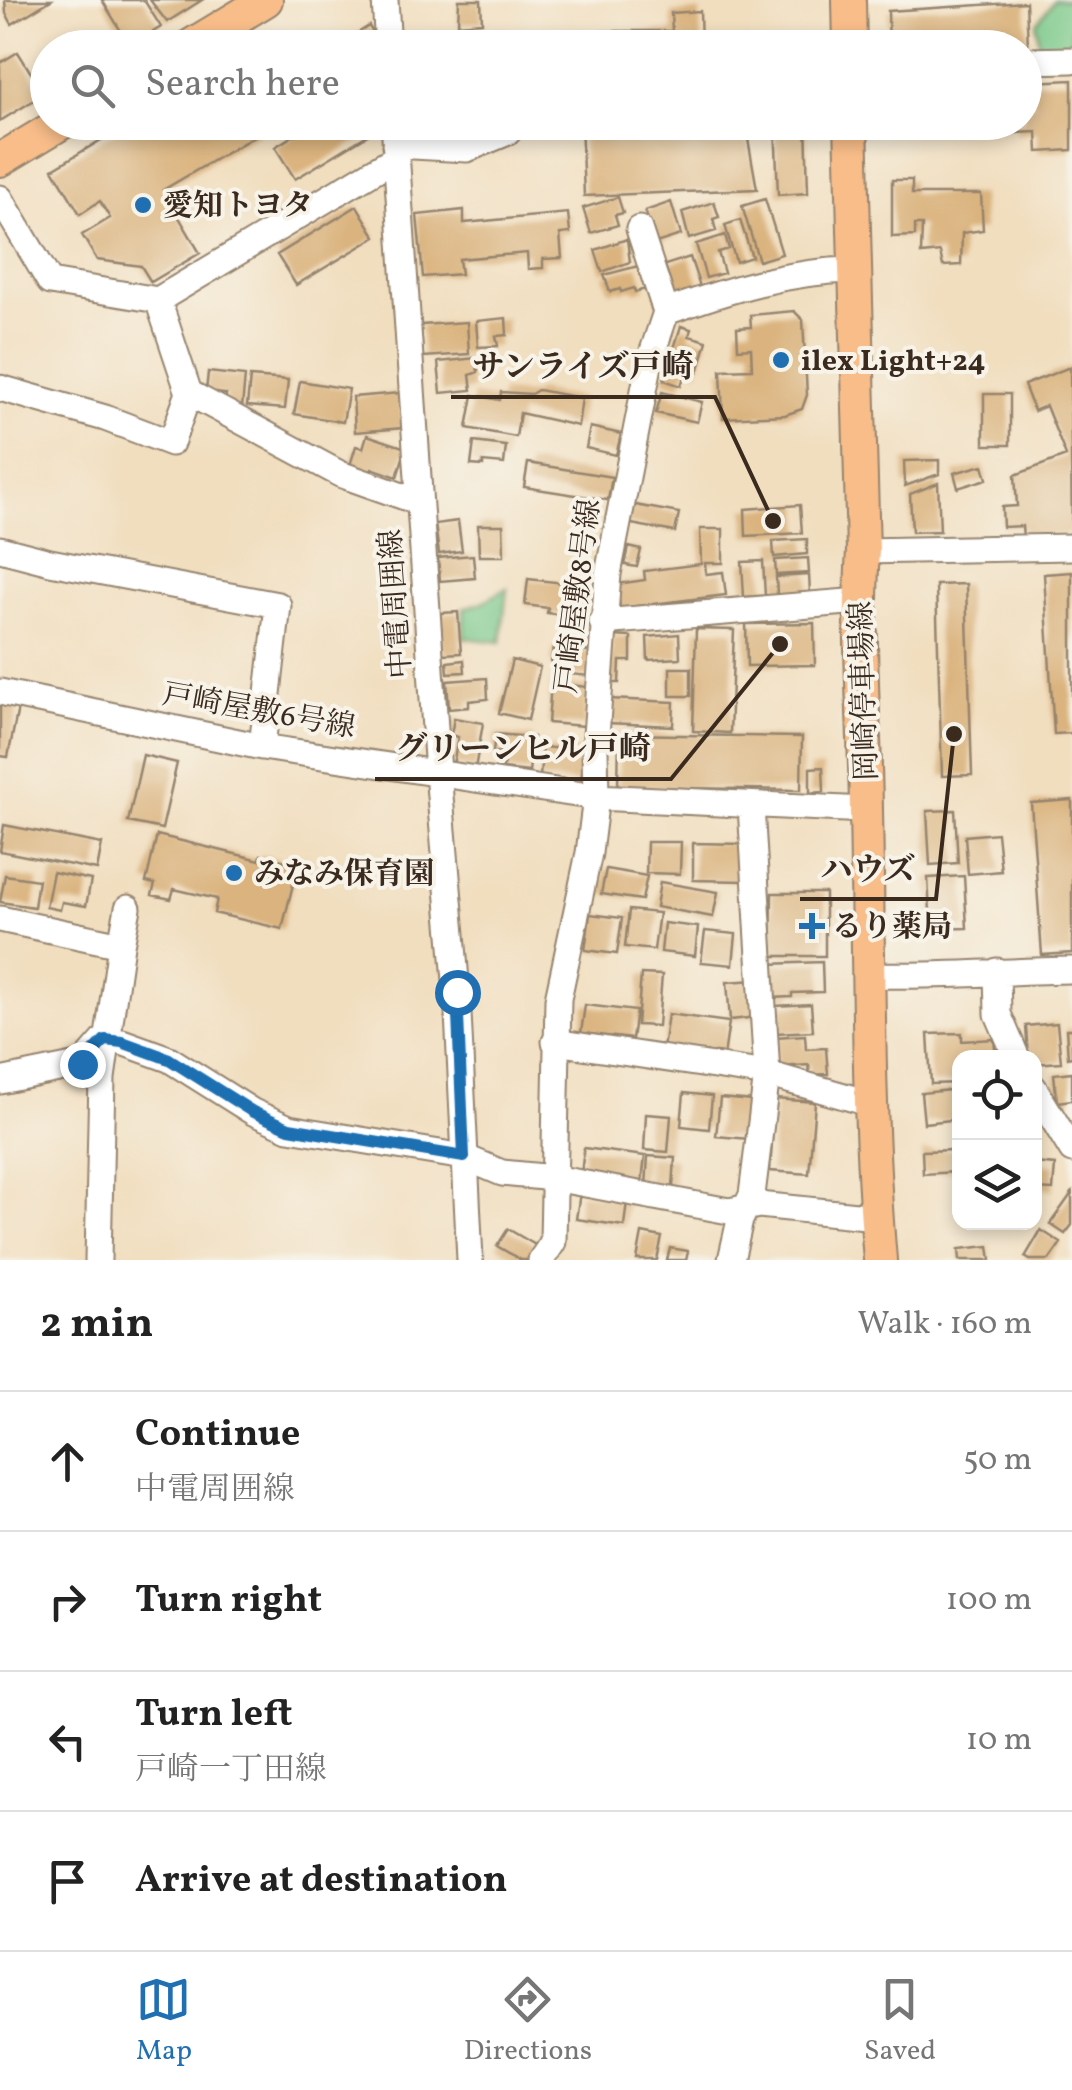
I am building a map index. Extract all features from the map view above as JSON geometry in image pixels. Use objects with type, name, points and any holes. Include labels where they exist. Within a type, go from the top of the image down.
[{"type":"main road","points":[[217,30],[266,0]]},
{"type":"main road","points":[[849,0],[850,30]]},
{"type":"main road","points":[[0,160],[33,140]]},
{"type":"main road","name":"岡崎停車場線","points":[[852,140],[867,975],[880,1260]]},
{"type":"street","points":[[385,0],[387,30]]},
{"type":"street","points":[[1042,61],[1072,60]]},
{"type":"street","points":[[0,198],[50,282],[158,300],[395,142],[467,148],[488,140]]},
{"type":"street","name":"中電周囲線","points":[[395,142],[438,773],[457,992],[470,1260]]},
{"type":"street","points":[[639,229],[666,312],[745,285],[820,271],[854,270]]},
{"type":"street","points":[[0,388],[105,418],[171,443],[189,394],[158,300]]},
{"type":"street","name":"戸崎屋敷8号線","points":[[541,1260],[554,1242],[558,999],[596,797],[594,749],[602,622],[624,482],[650,360],[666,312]]},
{"type":"street","points":[[189,394],[340,474],[419,502]]},
{"type":"street","points":[[862,550],[1072,547]]},
{"type":"street","points":[[0,549],[50,562],[278,604],[262,748]]},
{"type":"street","points":[[602,622],[860,601]]},
{"type":"street","name":"戸崎屋敷6号線","points":[[0,692],[262,748],[596,797],[866,810]]},
{"type":"street","points":[[731,1260],[740,1220],[752,1195],[767,1074],[752,806]]},
{"type":"street","points":[[98,1260],[105,1040],[128,908]]},
{"type":"street","points":[[0,918],[122,944]]},
{"type":"street","points":[[867,975],[932,977],[1072,970]]},
{"type":"street","points":[[996,971],[998,1014],[1014,1050]]},
{"type":"street","points":[[105,1040],[169,1059],[253,1112],[289,1128],[464,1157],[502,1173],[554,1178],[729,1211],[759,1204],[876,1217]]},
{"type":"street","points":[[0,1081],[82,1064],[105,1040]]},
{"type":"street","points":[[555,1042],[767,1074],[872,1104]]},
{"type":"street","points":[[1042,1101],[1072,1150]]},
{"type":"green space","points":[[1054,0],[1072,0],[1072,48],[1042,50],[1042,30],[1037,30],[1036,24]]},
{"type":"green space","points":[[507,588],[501,642],[464,638],[464,608]]},
{"type":"building","points":[[5,0],[51,0],[12,24]]},
{"type":"building","points":[[102,0],[144,0],[161,27],[156,30],[120,30]]},
{"type":"building","points":[[150,0],[202,0],[167,22]]},
{"type":"building","points":[[459,0],[481,0],[482,22],[458,24]]},
{"type":"building","points":[[1026,2],[1027,30],[889,30],[888,11]]},
{"type":"building","points":[[700,11],[701,30],[672,30],[671,13]]},
{"type":"building","points":[[18,52],[30,71],[30,103],[0,121],[0,63]]},
{"type":"building","points":[[1072,80],[1072,150],[1038,152],[1037,140],[1042,140],[1042,82]]},
{"type":"building","points":[[101,140],[248,140],[163,190],[200,253],[151,282],[141,266],[97,260],[82,235],[110,218],[100,201],[80,214],[53,169]]},
{"type":"building","points":[[286,140],[359,140],[295,179],[275,147]]},
{"type":"building","points":[[582,140],[748,140],[757,189],[584,196]]},
{"type":"building","points":[[776,140],[807,140],[808,193],[778,195]]},
{"type":"building","points":[[892,180],[912,180],[912,194],[981,194],[983,230],[962,233],[961,265],[943,266],[940,252],[921,254],[922,225],[915,225],[915,236],[892,237]]},
{"type":"building","points":[[618,197],[623,213],[615,215],[618,225],[591,233],[583,208]]},
{"type":"building","points":[[765,199],[782,254],[759,261],[742,206]]},
{"type":"building","points":[[671,202],[681,235],[656,243],[645,211]]},
{"type":"building","points":[[714,202],[719,217],[713,219],[716,231],[689,239],[682,212]]},
{"type":"building","points":[[357,206],[376,237],[296,285],[277,255]]},
{"type":"building","points":[[464,210],[464,223],[568,213],[570,233],[560,234],[562,258],[543,259],[543,268],[528,269],[527,253],[459,259],[461,274],[423,277],[417,215]]},
{"type":"building","points":[[740,220],[752,257],[736,262],[725,225]]},
{"type":"building","points":[[725,235],[729,249],[718,252],[724,273],[706,278],[696,244]]},
{"type":"building","points":[[627,239],[630,262],[602,272],[595,250]]},
{"type":"building","points":[[690,257],[700,287],[674,295],[665,265]]},
{"type":"building","points":[[638,266],[646,289],[610,292],[604,275]]},
{"type":"building","points":[[794,311],[803,320],[807,395],[802,409],[785,415],[723,418],[721,370],[752,369],[751,348],[738,349],[737,328],[751,327],[750,315]]},
{"type":"building","points":[[506,318],[507,335],[496,336],[498,346],[478,347],[476,321]]},
{"type":"building","points":[[467,322],[469,354],[423,357],[421,325]]},
{"type":"building","points":[[681,326],[691,329],[689,336],[707,341],[698,372],[687,368],[681,386],[664,380]]},
{"type":"building","points":[[476,358],[478,372],[470,375],[472,390],[441,393],[438,362]]},
{"type":"building","points":[[1070,367],[1072,534],[1023,537],[1022,526],[1003,527],[1002,507],[1017,506],[1015,475],[1066,456],[1046,406],[1034,411],[1024,385]]},
{"type":"building","points":[[208,372],[245,376],[242,408],[225,407],[226,394],[206,392]]},
{"type":"building","points":[[250,377],[288,380],[285,409],[247,406]]},
{"type":"building","points":[[300,381],[349,389],[343,422],[294,414]]},
{"type":"building","points":[[538,390],[582,398],[578,426],[520,413],[516,437],[467,428],[473,395],[500,400],[501,392],[531,394]]},
{"type":"building","points":[[662,392],[702,402],[697,422],[656,413]]},
{"type":"building","points":[[400,393],[403,428],[355,432],[353,397]]},
{"type":"building","points":[[984,394],[1010,394],[1010,445],[984,445]]},
{"type":"building","points":[[590,427],[621,434],[616,455],[586,448]]},
{"type":"building","points":[[367,435],[406,448],[397,477],[372,468],[369,478],[348,472],[356,446],[363,448]]},
{"type":"building","points":[[474,442],[506,446],[504,464],[471,465]]},
{"type":"building","points":[[939,460],[939,474],[905,486],[904,461]]},
{"type":"building","points":[[528,463],[612,477],[608,500],[524,487]]},
{"type":"building","points":[[983,465],[987,479],[958,488],[954,473]]},
{"type":"building","points":[[938,483],[940,531],[912,532],[910,494]]},
{"type":"building","points":[[630,504],[679,513],[675,532],[626,523]]},
{"type":"building","points":[[800,505],[802,533],[746,536],[745,509]]},
{"type":"building","points":[[458,521],[462,551],[439,554],[435,524]]},
{"type":"building","points":[[478,525],[503,525],[504,556],[479,556]]},
{"type":"building","points":[[700,529],[723,529],[723,563],[705,563],[706,574],[723,572],[726,595],[620,608],[617,584],[645,580],[644,571],[701,564]]},
{"type":"building","points":[[807,539],[807,554],[774,557],[773,541]]},
{"type":"building","points":[[629,547],[641,550],[637,567],[625,565]]},
{"type":"building","points":[[473,555],[475,578],[440,581],[438,558]]},
{"type":"building","points":[[808,558],[809,573],[776,575],[775,560]]},
{"type":"building","points":[[763,561],[765,596],[744,597],[742,562]]},
{"type":"building","points":[[1072,572],[1072,733],[1054,734],[1044,574]]},
{"type":"building","points":[[809,575],[810,593],[777,595],[776,577]]},
{"type":"building","points":[[528,579],[583,585],[581,603],[570,601],[568,616],[525,605]]},
{"type":"building","points":[[966,584],[972,775],[942,776],[936,585]]},
{"type":"building","points":[[458,612],[461,653],[443,654],[440,613]]},
{"type":"building","points":[[814,623],[815,665],[747,666],[746,624]]},
{"type":"building","points":[[696,629],[734,630],[730,733],[693,731]]},
{"type":"building","points":[[679,634],[680,658],[648,660],[647,637]]},
{"type":"building","points":[[612,636],[631,637],[631,661],[620,661],[619,683],[611,683]]},
{"type":"building","points":[[553,649],[591,652],[589,676],[569,674],[570,664],[551,662]]},
{"type":"building","points":[[464,660],[465,672],[448,673],[447,662]]},
{"type":"building","points":[[512,660],[540,667],[528,720],[499,713]]},
{"type":"building","points":[[670,668],[691,668],[691,696],[670,696]]},
{"type":"building","points":[[487,678],[488,699],[469,701],[469,707],[449,709],[447,681]]},
{"type":"building","points":[[551,683],[588,687],[584,726],[548,723]]},
{"type":"building","points":[[608,699],[674,702],[673,726],[607,723]]},
{"type":"building","points":[[0,705],[18,708],[8,757],[0,756]]},
{"type":"building","points":[[454,718],[483,723],[475,769],[453,765],[458,737],[451,735]]},
{"type":"building","points":[[495,734],[533,737],[529,772],[503,769],[505,753],[493,752]]},
{"type":"building","points":[[619,734],[802,737],[801,790],[618,787]]},
{"type":"building","points":[[542,747],[584,751],[581,783],[540,779]]},
{"type":"building","points":[[143,755],[177,763],[162,829],[128,822]]},
{"type":"building","points":[[823,767],[824,792],[810,793],[810,768]]},
{"type":"building","points":[[1072,800],[1072,953],[1042,955],[1031,803]]},
{"type":"building","points":[[955,810],[958,863],[930,865],[927,811]]},
{"type":"building","points":[[4,825],[102,844],[97,870],[0,851]]},
{"type":"building","points":[[997,833],[1001,871],[968,874],[965,836]]},
{"type":"building","points":[[157,835],[260,860],[261,855],[298,864],[282,929],[214,913],[217,899],[174,889],[171,899],[152,895],[155,884],[146,882]]},
{"type":"building","points":[[647,842],[681,842],[680,874],[646,873]]},
{"type":"building","points":[[693,843],[744,844],[744,881],[693,880]]},
{"type":"building","points":[[606,869],[647,876],[642,900],[601,894]]},
{"type":"building","points":[[53,872],[91,880],[86,906],[62,902],[60,910],[46,907]]},
{"type":"building","points":[[5,875],[38,880],[34,907],[0,902]]},
{"type":"building","points":[[964,876],[967,928],[931,929],[928,878]]},
{"type":"building","points":[[660,882],[718,892],[713,917],[656,907]]},
{"type":"building","points":[[772,893],[825,893],[825,956],[771,956]]},
{"type":"building","points":[[629,910],[659,913],[654,950],[625,947]]},
{"type":"building","points":[[590,914],[622,918],[617,954],[585,950]]},
{"type":"building","points":[[664,923],[698,927],[695,956],[661,952]]},
{"type":"building","points":[[705,931],[736,934],[733,965],[701,962]]},
{"type":"building","points":[[822,962],[823,992],[770,998],[768,964]]},
{"type":"building","points":[[641,974],[662,975],[658,1026],[637,1025]]},
{"type":"building","points":[[756,980],[758,1017],[730,1020],[727,982]]},
{"type":"building","points":[[811,1004],[813,1031],[776,1033],[775,1006]]},
{"type":"building","points":[[585,1005],[636,1011],[632,1039],[581,1033]]},
{"type":"building","points":[[668,1014],[729,1022],[724,1056],[663,1049]]},
{"type":"building","points":[[1057,1023],[1061,1062],[1042,1063],[1042,1050],[1028,1050],[1026,1026]]},
{"type":"building","points":[[1066,1029],[1072,1029],[1072,1057],[1068,1058]]},
{"type":"building","points":[[962,1033],[962,1041],[994,1039],[995,1049],[1007,1050],[952,1050],[952,1083],[931,1084],[928,1034]]},
{"type":"building","points":[[805,1035],[806,1049],[826,1048],[828,1074],[810,1075],[809,1065],[777,1067],[775,1037]]},
{"type":"building","points":[[1072,1072],[1072,1100],[1057,1102],[1054,1074]]},
{"type":"building","points":[[952,1090],[952,1120],[924,1123],[921,1093]]},
{"type":"building","points":[[684,1093],[712,1096],[709,1129],[681,1126]]},
{"type":"building","points":[[720,1098],[753,1101],[749,1139],[716,1136]]},
{"type":"building","points":[[775,1099],[815,1102],[809,1174],[770,1171]]},
{"type":"building","points":[[646,1114],[671,1116],[668,1152],[644,1150]]},
{"type":"building","points":[[584,1148],[645,1156],[642,1182],[581,1175]]},
{"type":"building","points":[[952,1150],[952,1172],[923,1174],[922,1151]]},
{"type":"building","points":[[648,1156],[675,1158],[673,1187],[646,1186]]},
{"type":"building","points":[[1042,1164],[1055,1165],[1053,1190],[1042,1189]]},
{"type":"building","points":[[580,1193],[627,1201],[624,1226],[576,1219]]},
{"type":"building","points":[[1072,1193],[1072,1225],[1065,1234],[1050,1224]]},
{"type":"building","points":[[508,1229],[537,1246],[528,1260],[497,1246]]},
{"type":"building","points":[[1041,1230],[1061,1243],[1049,1260],[1025,1257]]},
{"type":"building","points":[[642,1233],[662,1237],[657,1260],[637,1260]]},
{"type":"building","points":[[989,1246],[991,1260],[960,1260],[959,1249]]},
{"type":"building","points":[[670,1248],[688,1251],[686,1260],[667,1260]]},
{"type":"place","name":"愛知トヨタ","points":[[143,205]]},
{"type":"place","name":"ilex Light+24","points":[[781,360]]},
{"type":"place","name":"サンライズ戸崎","points":[[773,521]]},
{"type":"place","name":"グリーンヒル戸崎","points":[[780,644]]},
{"type":"place","name":"ハウズ","points":[[954,734]]},
{"type":"place","name":"みなみ保育園","points":[[234,873]]},
{"type":"place","name":"るり薬局","points":[[812,926]]},
{"type":"route","points":[[82,1064],[105,1040],[122,1042],[169,1059],[253,1112],[289,1128],[464,1157],[457,992]]}]
